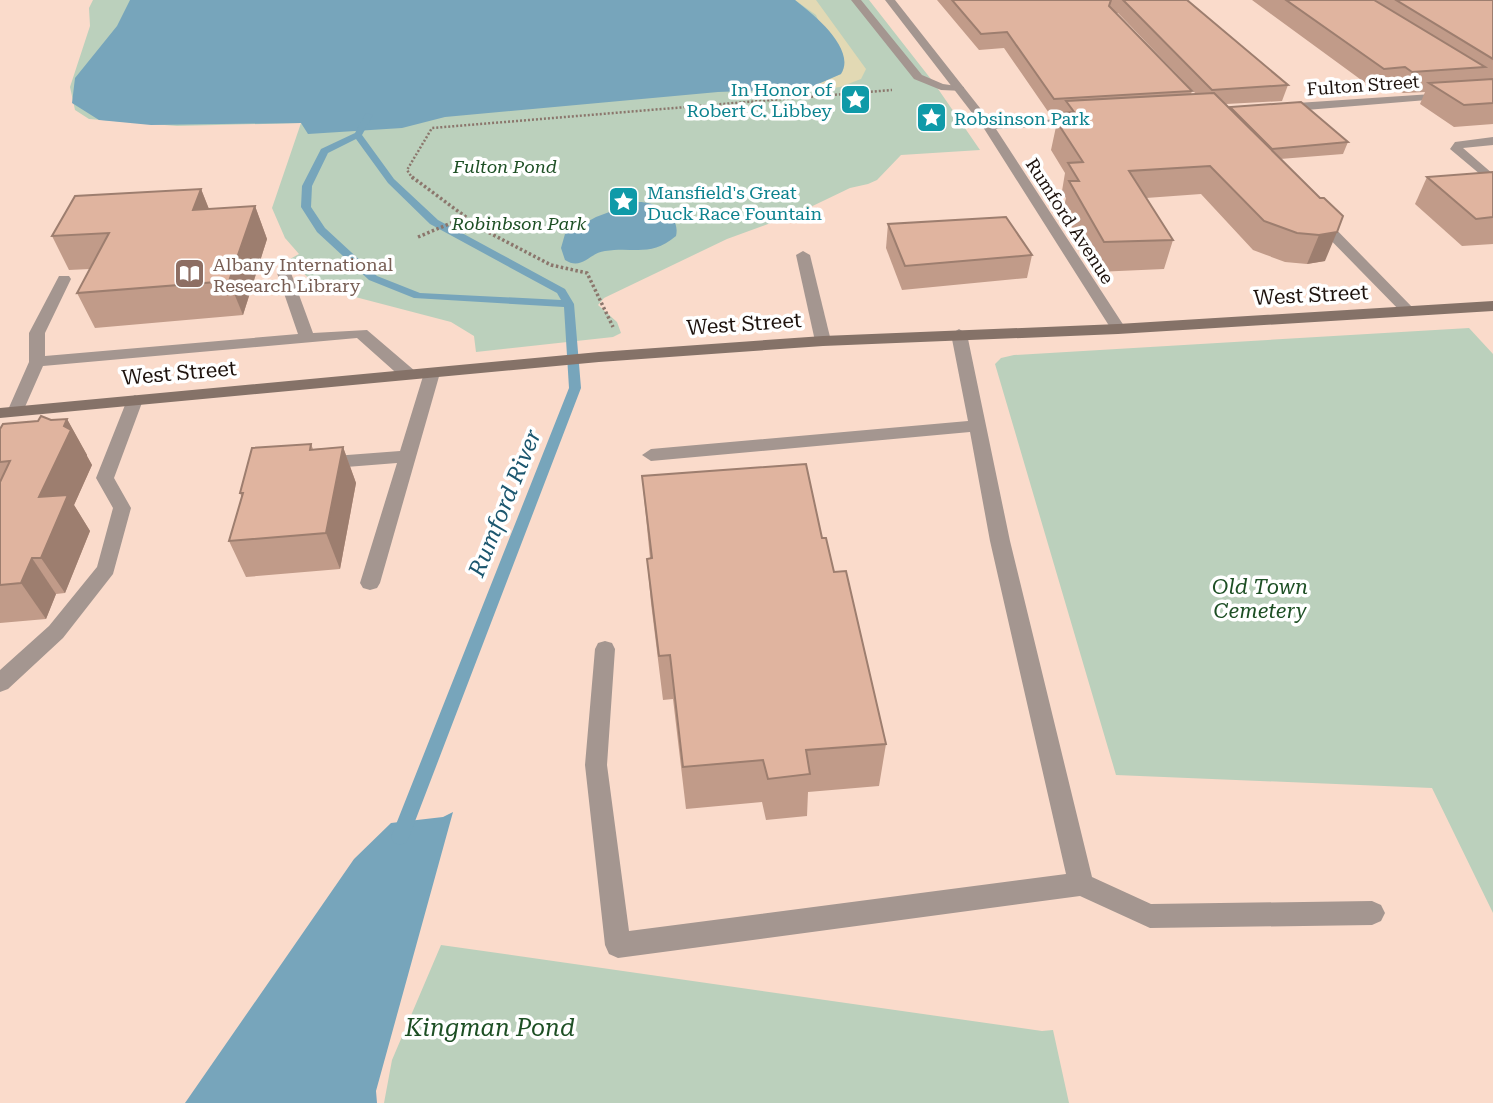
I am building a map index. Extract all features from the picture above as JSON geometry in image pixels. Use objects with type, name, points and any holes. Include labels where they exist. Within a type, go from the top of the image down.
[{"type":"main road","name":"West Street","points":[[7,412],[600,357],[823,341],[1492,307]]},
{"type":"street","points":[[856,0],[918,77],[941,87],[960,89]]},
{"type":"street","name":"Rumford Avenue","points":[[890,0],[988,126],[1118,328]]},
{"type":"street","name":"Fulton Street","points":[[1263,110],[1463,94]]},
{"type":"street","points":[[988,126],[1092,121]]},
{"type":"street","points":[[1493,141],[1459,145],[1456,149],[1493,181]]},
{"type":"street","points":[[1307,209],[1409,312]]},
{"type":"street","points":[[803,256],[823,341]]},
{"type":"street","points":[[284,273],[307,338]]},
{"type":"street","points":[[7,412],[37,362],[37,333],[64,279]]},
{"type":"street","points":[[37,362],[361,333],[409,375]]},
{"type":"street","points":[[959,334],[1000,541],[1081,884]]},
{"type":"street","points":[[370,583],[432,373]]},
{"type":"street","points":[[0,683],[56,632],[106,569],[122,508],[105,478],[135,400]]},
{"type":"street","points":[[651,455],[978,426]]},
{"type":"street","points":[[296,465],[407,456]]},
{"type":"street","points":[[606,649],[596,765],[618,945],[1081,884],[1150,916],[1372,913]]},
{"type":"path","points":[[627,355],[587,273],[551,265],[464,217],[414,180],[407,170],[413,157],[425,145],[432,128],[915,88],[930,82]]},
{"type":"path","points":[[418,237],[464,217]]},
{"type":"green space","name":"Fulton Pond","points":[[93,0],[869,0],[934,83],[980,150],[901,155],[877,180],[850,188],[798,213],[727,239],[604,298],[598,305],[617,322],[621,333],[613,337],[476,352],[474,336],[451,322],[317,287],[290,259],[299,254],[285,238],[272,208],[301,123],[177,126],[89,119],[75,110],[70,87],[90,26],[89,8]]},
{"type":"green space","name":"Old Town Cemetery","points":[[1469,328],[1493,354],[1493,913],[1432,788],[1116,775],[995,364],[1001,358],[1014,355]]},
{"type":"green space","name":"Kingman Pond","points":[[441,945],[1042,1031],[1053,1030],[1069,1103],[384,1103],[392,1060]]},
{"type":"sand","points":[[795,0],[816,0],[866,69],[861,79],[840,87],[795,93],[841,74],[816,15]]},
{"type":"water","name":"Fulton Pond","points":[[130,0],[795,0],[831,33],[843,54],[844,64],[841,74],[809,88],[718,92],[445,117],[402,128],[308,134],[301,123],[151,125],[99,120],[72,103],[75,78],[117,26]]},
{"type":"water","points":[[636,202],[651,204],[671,215],[675,221],[676,236],[667,243],[650,249],[599,252],[576,264],[565,260],[561,248],[565,234],[596,217]]},
{"type":"water","name":"Kingman Pond","points":[[453,812],[376,1091],[377,1103],[185,1103],[354,859],[391,823],[443,817]]},
{"type":"building","points":[[952,0],[1111,0],[1109,6],[1192,91],[1054,99],[1007,32],[981,34]]},
{"type":"building","points":[[1123,0],[1187,0],[1288,85],[1212,90]]},
{"type":"building","points":[[1286,0],[1374,0],[1485,67],[1412,72],[1405,67],[1384,69]]},
{"type":"building","points":[[1396,0],[1493,0],[1493,59]]},
{"type":"building","points":[[1493,79],[1493,103],[1464,105],[1429,83]]},
{"type":"building","points":[[1214,93],[1320,198],[1324,198],[1343,216],[1337,232],[1319,235],[1297,233],[1264,221],[1210,166],[1129,171],[1173,240],[1104,242],[1069,181],[1079,181],[1068,163],[1083,162],[1057,122],[1067,122],[1061,113],[1074,112],[1066,101]]},
{"type":"building","points":[[1301,102],[1348,142],[1272,149],[1230,107]]},
{"type":"building","points":[[1493,172],[1493,217],[1476,219],[1427,177]]},
{"type":"building","points":[[201,189],[193,210],[255,206],[229,281],[77,293],[109,233],[52,236],[75,196]]},
{"type":"building","points":[[1006,217],[1032,255],[905,266],[888,224]]},
{"type":"building","points":[[41,416],[51,420],[67,419],[64,426],[71,430],[39,497],[68,495],[41,558],[32,558],[21,583],[0,585],[0,482],[10,461],[0,462],[0,429],[3,424],[38,421]]},
{"type":"building","points":[[311,444],[310,450],[343,447],[326,533],[229,541],[252,448]]},
{"type":"building","points":[[806,464],[822,538],[826,538],[834,572],[846,571],[886,744],[806,750],[810,774],[768,779],[763,760],[683,767],[670,655],[659,656],[647,559],[652,558],[642,476]]},
{"type":"waterway","name":"Rumford River","points":[[358,135],[369,115]]},
{"type":"waterway","name":"Rumford River","points":[[358,135],[391,181],[434,222],[561,291],[569,304]]},
{"type":"waterway","points":[[358,135],[324,151],[307,186],[306,207],[321,230],[373,278],[418,296],[569,304]]},
{"type":"waterway","name":"Rumford River","points":[[400,837],[575,388],[569,304]]},
{"type":"place","name":"In Honor of Robert C. Libbey","points":[[855,99]]},
{"type":"place","name":"Robsinson Park","points":[[931,118]]},
{"type":"place","name":"Mansfield's Great Duck Race Fountain","points":[[624,202]]},
{"type":"place","name":"Albany International Research Library","points":[[190,274]]},
{"type":"park label","name":"Robinbson Park","points":[[519,223]]}]
